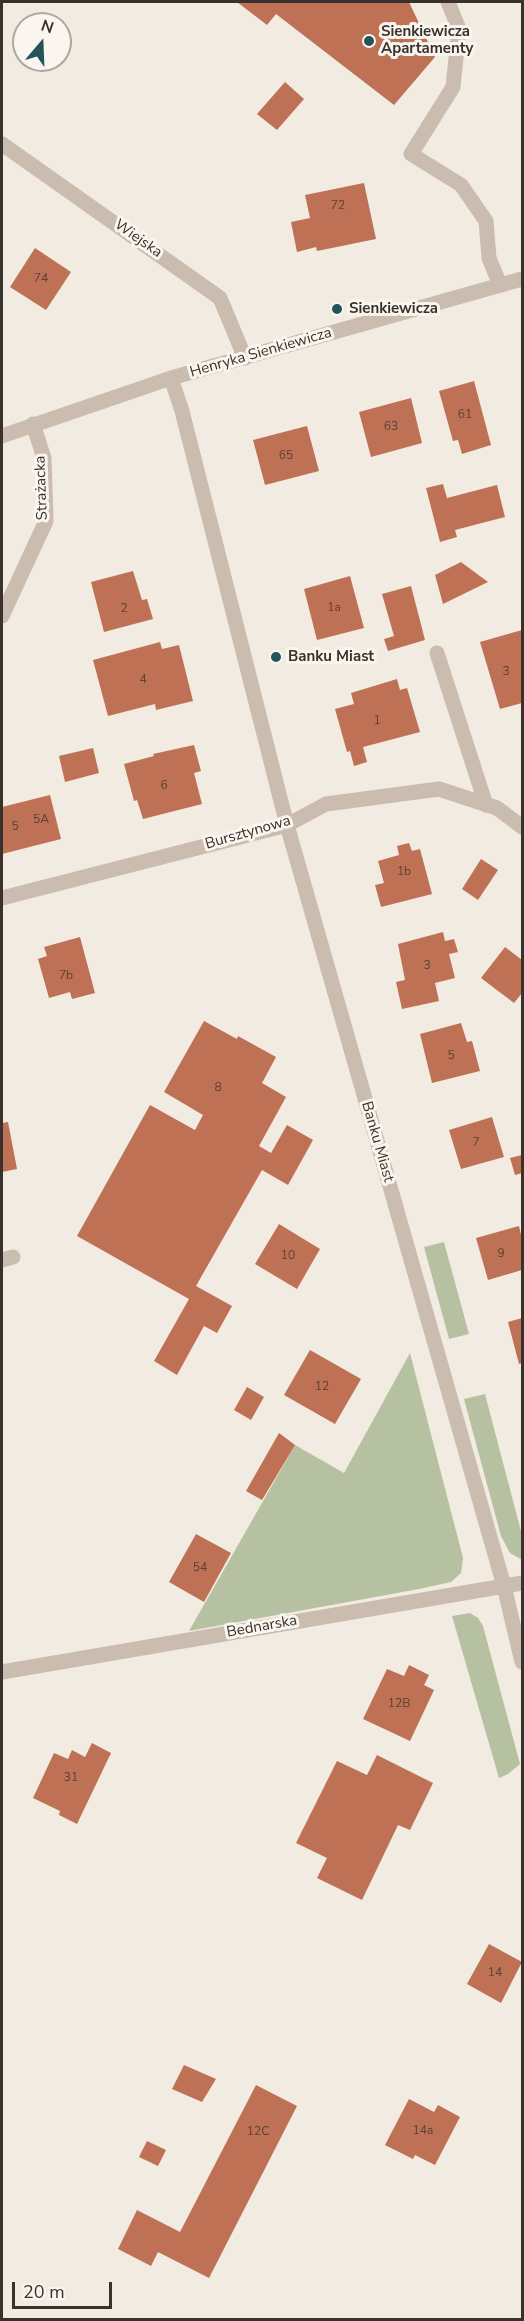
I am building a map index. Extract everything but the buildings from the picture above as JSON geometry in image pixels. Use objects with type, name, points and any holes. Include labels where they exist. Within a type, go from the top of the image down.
[{"type":"street","points":[[448,2],[459,29],[453,87],[411,154],[461,185],[486,221],[489,258],[500,285]]},
{"type":"street","name":"Wiejska","points":[[2,144],[220,298],[245,358]]},
{"type":"street","name":"Henryka Sienkiewicza","points":[[2,436],[171,378],[522,279]]},
{"type":"street","name":"Banku Miast","points":[[171,378],[185,423],[287,825],[504,1586],[522,1662]]},
{"type":"street","name":"Strażacka","points":[[2,616],[46,521],[44,458],[33,424]]},
{"type":"street","points":[[437,653],[486,805]]},
{"type":"street","name":"Bursztynowa","points":[[2,898],[287,825],[326,804],[439,789],[497,808],[522,827]]},
{"type":"street","name":"Bednarska","points":[[2,1672],[522,1583]]},
{"type":"green space","points":[[444,1242],[469,1334],[449,1339],[424,1247]]},
{"type":"green space","points":[[410,1353],[463,1558],[461,1573],[451,1582],[419,1589],[189,1631],[295,1445],[344,1473]]},
{"type":"green space","points":[[485,1394],[522,1535],[522,1560],[510,1553],[501,1536],[464,1399]]},
{"type":"green space","points":[[470,1613],[478,1618],[483,1626],[520,1764],[499,1778],[452,1616]]},
{"type":"place","name":"Sienkiewicza Apartamenty","points":[[369,41]]},
{"type":"place","name":"Sienkiewicza","points":[[337,309]]},
{"type":"place","name":"Banku Miast","points":[[276,657]]}]
